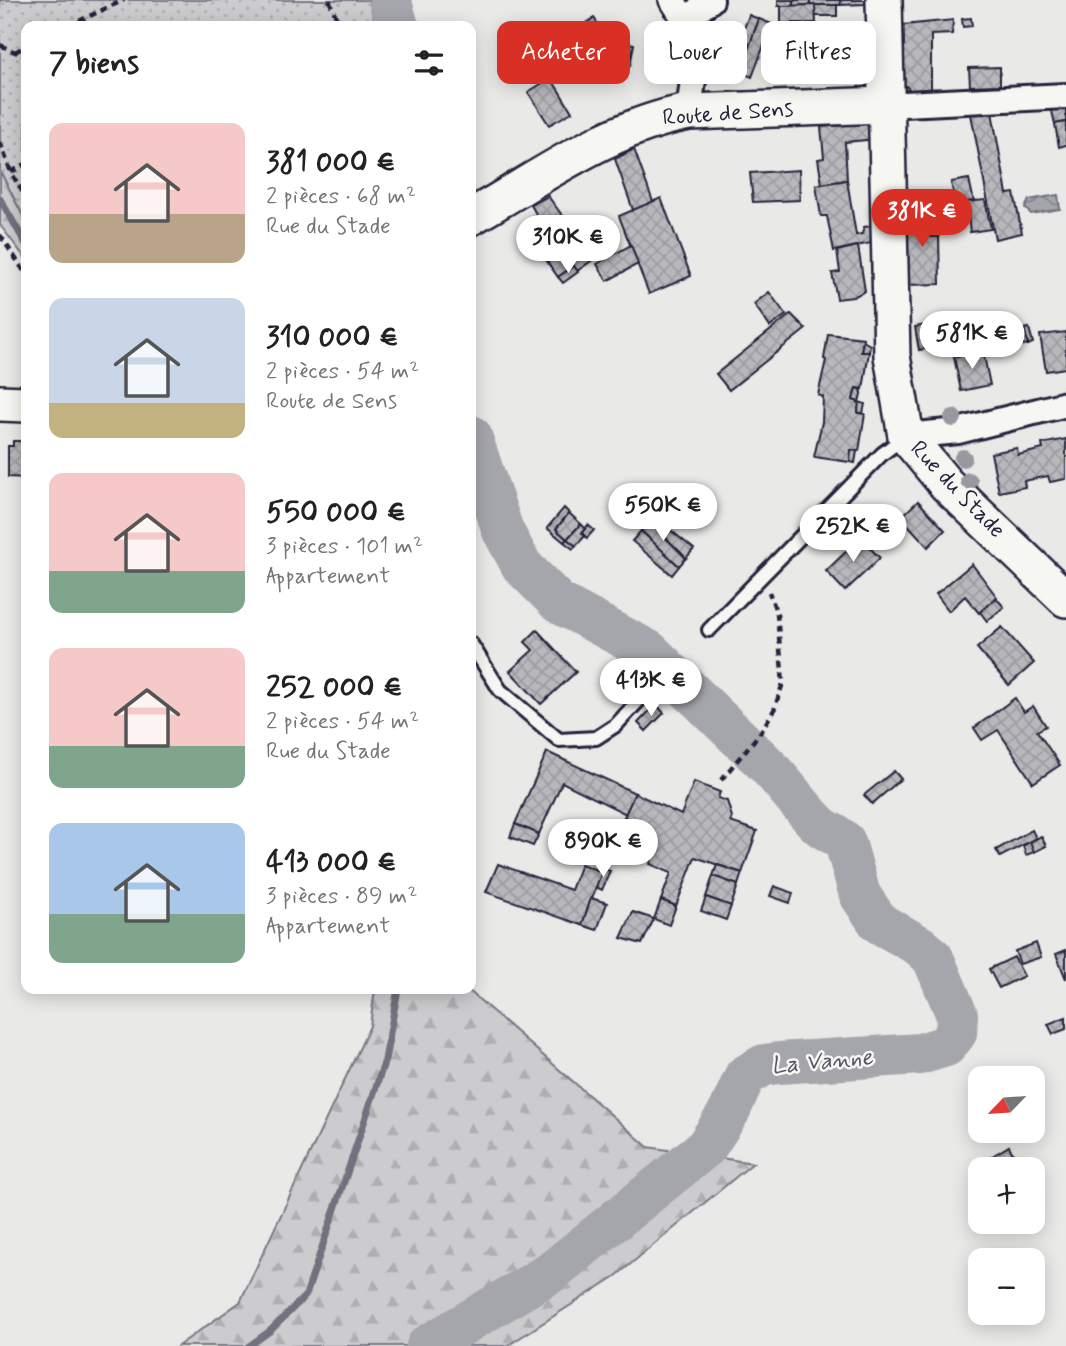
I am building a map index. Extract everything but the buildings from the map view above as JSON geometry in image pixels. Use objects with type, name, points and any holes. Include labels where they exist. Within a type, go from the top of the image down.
[{"type":"street","points":[[689,112],[698,40],[679,9],[712,0]]},
{"type":"street","name":"Rue du Stade","points":[[884,0],[884,105],[892,356],[906,436],[946,484],[1066,599]]},
{"type":"street","points":[[884,105],[1066,96]]},
{"type":"street","name":"Route de Sens","points":[[476,214],[629,128],[689,112],[884,105]]},
{"type":"street","points":[[0,403],[21,404]]},
{"type":"street","points":[[906,436],[958,431],[1066,404]]},
{"type":"lane","points":[[709,630],[882,454],[906,436]]},
{"type":"lane","points":[[476,652],[500,690],[559,740],[596,738],[616,725],[655,682]]},
{"type":"path","points":[[79,21],[124,0]]},
{"type":"path","points":[[328,0],[338,21]]},
{"type":"path","points":[[328,21],[337,17]]},
{"type":"path","points":[[0,45],[21,55]]},
{"type":"path","points":[[14,52],[21,48]]},
{"type":"path","points":[[0,142],[10,172],[21,190]]},
{"type":"path","points":[[10,172],[21,166]]},
{"type":"path","points":[[0,235],[21,266]]},
{"type":"path","points":[[721,780],[760,733],[774,710],[783,683],[777,614],[762,574]]},
{"type":"green space","points":[[0,0],[369,0],[375,21],[21,21],[21,212],[0,171]]},
{"type":"green space","points":[[0,171],[21,212],[21,252],[0,225]]},
{"type":"green space","points":[[374,994],[473,994],[648,1147],[753,1163],[616,1276],[507,1346],[178,1346],[240,1302],[370,1026]]},
{"type":"water","points":[[1058,195],[1060,209],[1031,214],[1025,208],[1029,200]]},
{"type":"waterway","name":"La Vanne","points":[[390,0],[396,21]]},
{"type":"waterway","points":[[0,199],[21,235]]},
{"type":"waterway","name":"La Vanne","points":[[476,451],[503,531],[522,566],[559,603],[649,651],[743,742]]},
{"type":"waterway","name":"La Vanne","points":[[427,1346],[550,1273],[706,1147],[729,1112],[745,1076],[764,1065],[779,1063],[920,1054],[946,1046],[956,1033],[957,1015],[933,958],[920,946],[879,923],[860,895],[845,842],[818,824],[753,752]]},
{"type":"waterway","points":[[249,1346],[270,1331],[306,1295],[385,1060],[397,994]]}]
